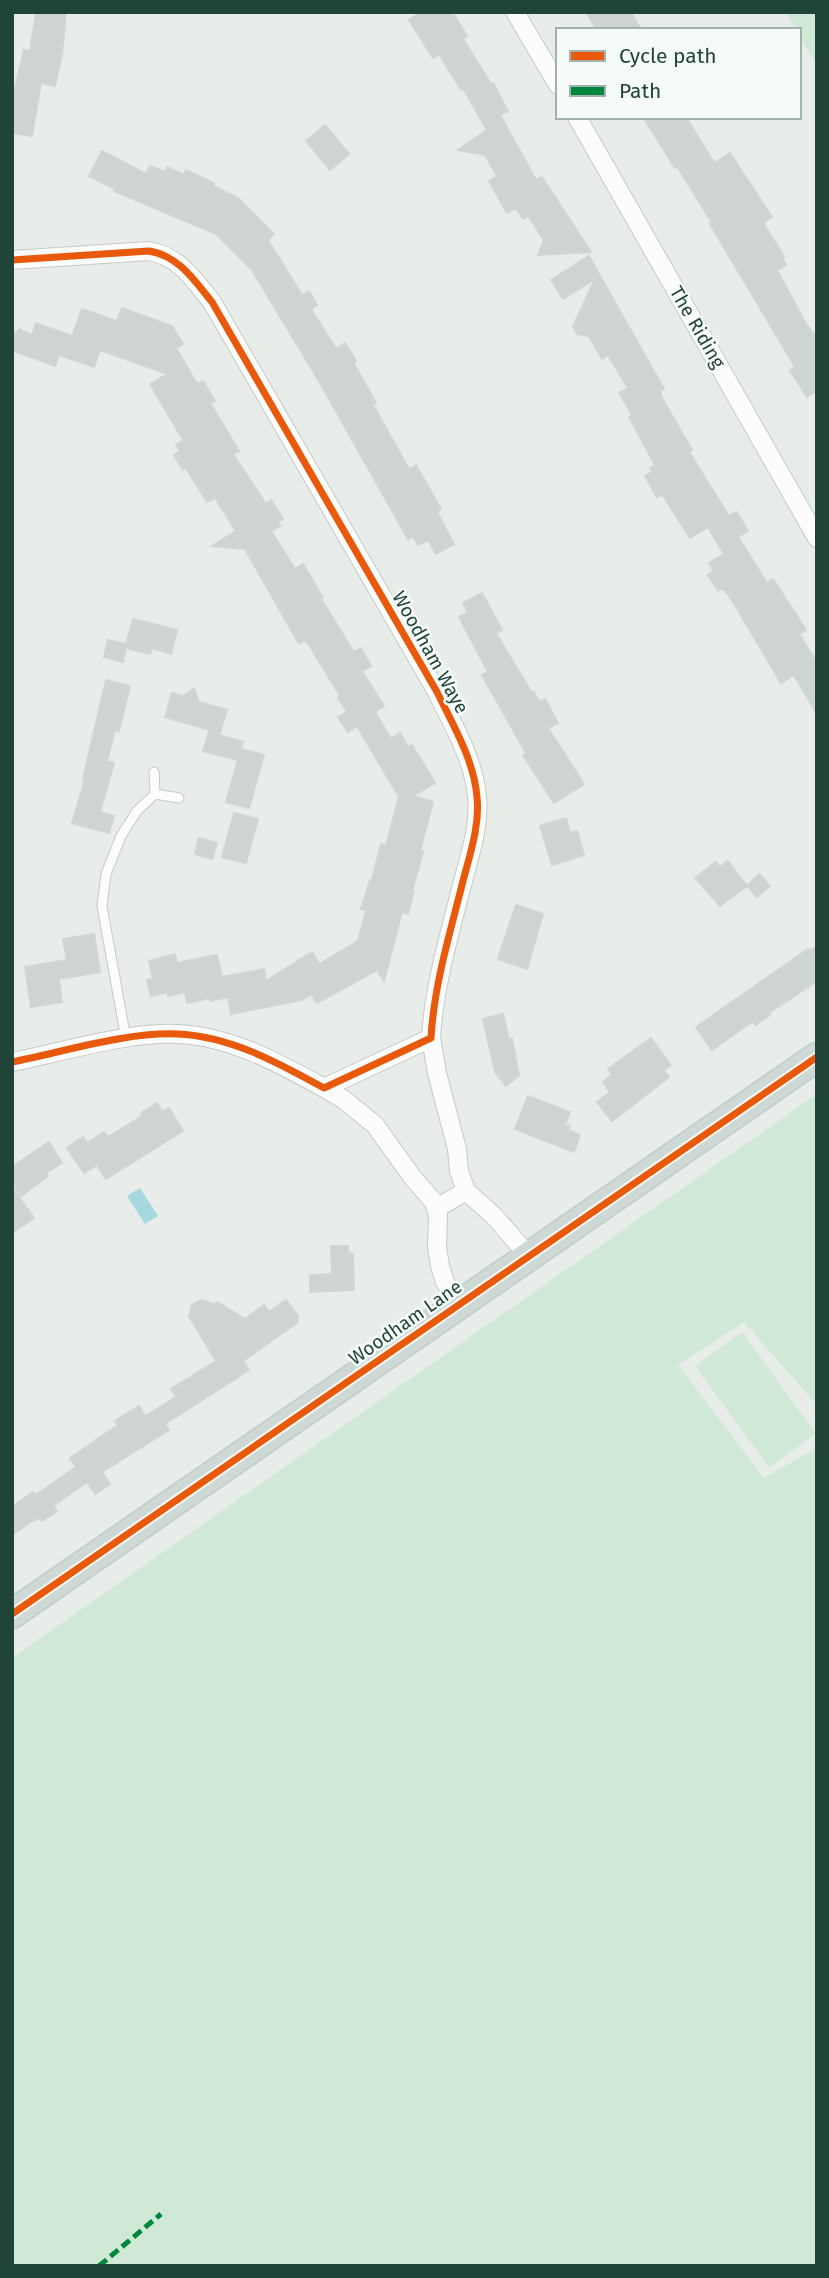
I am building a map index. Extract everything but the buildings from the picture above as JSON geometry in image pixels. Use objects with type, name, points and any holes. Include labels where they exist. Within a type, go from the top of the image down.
[{"type":"main road","name":"Woodham Lane","points":[[12,1614],[817,1057]]},
{"type":"street","points":[[515,12],[556,82]]},
{"type":"street","name":"The Riding","points":[[578,119],[817,538]]},
{"type":"street","name":"Woodham Waye","points":[[13,261],[149,251],[170,258],[189,274],[212,302],[437,692],[463,746],[475,780],[477,809],[474,837],[433,1008],[431,1038],[437,1073],[457,1149],[459,1171],[466,1191]]},
{"type":"street","points":[[12,1062],[126,1039],[170,1034],[211,1040],[254,1053],[290,1069],[343,1099],[374,1125],[437,1208],[440,1266],[445,1282],[458,1304]]},
{"type":"street","points":[[324,1088],[431,1038]]},
{"type":"street","points":[[437,1208],[466,1191],[494,1216],[528,1255]]},
{"type":"lane","points":[[126,1039],[102,906],[106,874],[121,836],[137,811],[155,794],[154,772]]},
{"type":"lane","points":[[155,794],[178,798]]},
{"type":"green space","points":[[786,12],[817,12],[817,66],[801,38],[801,28],[795,28]]},
{"type":"green space","points":[[817,1094],[817,1405],[744,1322],[678,1365],[764,1478],[817,1448],[817,2266],[12,2266],[12,1658]]},
{"type":"green space","points":[[742,1332],[816,1434],[769,1467],[695,1366]]},
{"type":"water","points":[[140,1188],[158,1216],[145,1224],[127,1196]]},
{"type":"marked path","points":[[99,2266],[161,2214]]},
{"type":"cycle path","points":[[12,260],[149,251],[169,258],[192,278],[212,302],[437,692],[472,770],[478,808],[474,839],[439,979],[431,1038],[324,1088],[272,1060],[235,1045],[177,1034],[116,1039],[12,1062]]},
{"type":"cycle path","points":[[12,1614],[817,1057]]}]
